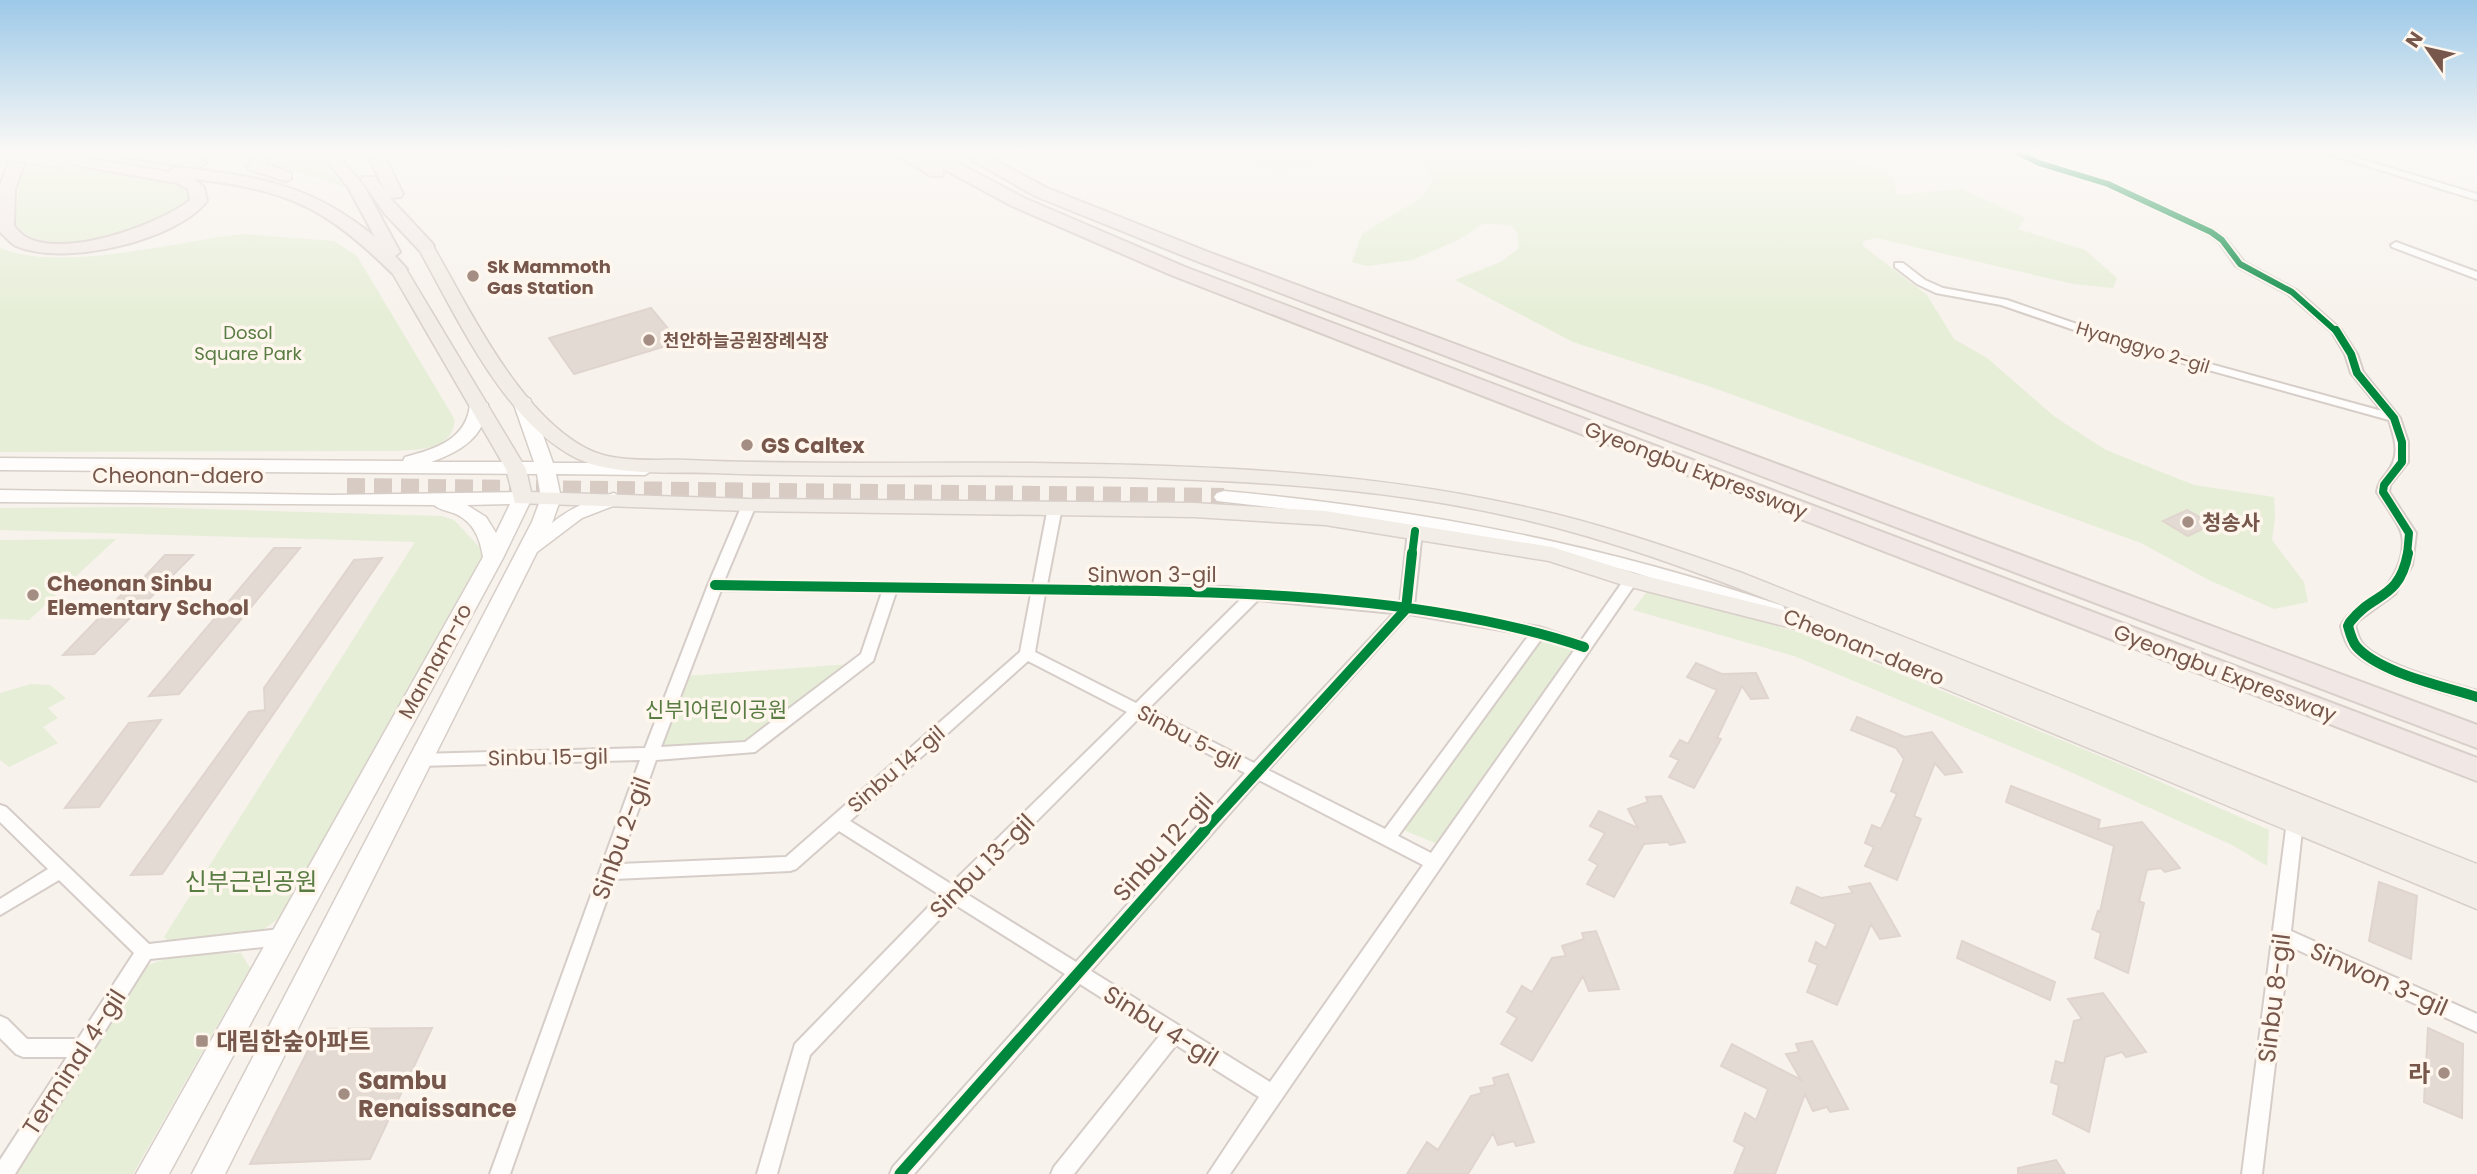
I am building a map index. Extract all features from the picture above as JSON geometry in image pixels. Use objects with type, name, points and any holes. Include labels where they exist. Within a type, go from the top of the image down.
[{"type":"highway","points":[[3,206],[3,219],[7,230],[25,243],[59,248],[109,243],[171,222],[193,206]]},
{"type":"highway","points":[[323,206],[352,223],[398,269]]},
{"type":"highway","points":[[351,206],[356,209],[398,269]]},
{"type":"highway","points":[[369,206],[398,269]]},
{"type":"highway","points":[[391,206],[425,246]]},
{"type":"highway","points":[[401,206],[425,246]]},
{"type":"highway","points":[[1013,206],[1178,271]]},
{"type":"highway","name":"Gyeongbu Expressway","points":[[1027,206],[1178,271],[2477,770]]},
{"type":"highway","name":"Gyeongbu Expressway","points":[[1076,206],[1214,261],[2477,737]]},
{"type":"main road","points":[[425,246],[493,362],[521,399],[564,445],[587,456],[610,461],[726,468],[1188,472],[1309,481],[1457,499],[1620,537],[1771,593]]},
{"type":"main road","points":[[398,269],[516,469],[522,498]]},
{"type":"main road","points":[[521,399],[546,469],[551,498]]},
{"type":"main road","points":[[376,467],[425,457],[457,444],[473,428],[479,404]]},
{"type":"main road","points":[[0,464],[516,469],[726,468]]},
{"type":"main road","points":[[329,501],[358,494],[377,485],[385,476],[376,467]]},
{"type":"main road","points":[[749,505],[724,499],[714,492],[714,488],[729,475],[760,469]]},
{"type":"main road","points":[[988,470],[1198,482],[1211,488],[1213,493],[1207,502],[1183,510]]},
{"type":"main road","name":"Cheonan-daero","points":[[0,473],[351,482],[0,484]]},
{"type":"main road","name":"Cheonan-daero","points":[[2477,876],[1771,593],[1663,559],[1484,517],[1376,499],[1227,492],[1393,514],[1538,540],[1700,583],[1818,627],[2477,897]]},
{"type":"main road","points":[[0,496],[329,501],[614,499],[749,505],[1183,510],[1325,518],[1552,554],[1631,580],[1818,627]]},
{"type":"main road","name":"Mannam-ro","points":[[152,1174],[493,558],[522,498]]},
{"type":"main road","name":"Mannam-ro","points":[[208,1174],[522,561],[551,498]]},
{"type":"main road","points":[[522,561],[565,520],[592,505],[614,499]]},
{"type":"main road","points":[[404,500],[457,507],[475,517],[491,538],[493,558]]},
{"type":"street","points":[[2154,206],[2217,236],[2240,264],[2285,287],[2336,330],[2351,354],[2357,373],[2394,418],[2403,454],[2398,471],[2384,485],[2383,492],[2409,533],[2403,575],[2390,594],[2356,613],[2348,626],[2357,648],[2386,666],[2477,697]]},
{"type":"street","points":[[2396,245],[2477,276]]},
{"type":"street","name":"Hyanggyo 2-gil","points":[[1899,265],[1920,282],[1940,291],[2003,302],[2122,344],[2394,418]]},
{"type":"street","name":"Sinbu 2-gil","points":[[500,1174],[651,754],[715,585],[749,505]]},
{"type":"street","points":[[1027,654],[1055,507]]},
{"type":"street","points":[[1406,609],[1415,531]]},
{"type":"street","points":[[1218,1174],[1631,580]]},
{"type":"street","name":"Sinwon 3-gil","points":[[715,585],[1255,594],[1406,609],[1539,632],[1584,648]]},
{"type":"street","name":"Sinbu 15-gil","points":[[419,760],[651,754],[749,748],[868,657],[890,588]]},
{"type":"street","name":"Sinbu 13-gil","points":[[767,1174],[802,1050],[952,895],[1255,594]]},
{"type":"street","name":"Sinbu 12-gil","points":[[900,1174],[1256,772],[1406,609]]},
{"type":"street","points":[[1387,839],[1539,632]]},
{"type":"street","name":"Sinbu 5-gil","points":[[1027,654],[1433,862]]},
{"type":"street","name":"Sinbu 14-gil","points":[[609,872],[790,864],[1027,654]]},
{"type":"street","points":[[0,812],[145,952],[281,937]]},
{"type":"street","name":"Sinbu 4-gil","points":[[836,821],[1172,1035],[1273,1095]]},
{"type":"street","name":"Sinbu 8-gil","points":[[2252,1174],[2295,821]]},
{"type":"street","points":[[0,908],[60,871]]},
{"type":"street","name":"Sinwon 3-gil","points":[[2282,935],[2477,1023]]},
{"type":"street","name":"Terminal 4-gil","points":[[2,1174],[145,952]]},
{"type":"street","points":[[0,1025],[23,1048],[82,1048]]},
{"type":"street","points":[[1061,1174],[1172,1035]]},
{"type":"green space","points":[[17,206],[184,206],[163,220],[138,231],[79,243],[52,242],[30,236],[16,223]]},
{"type":"green space","points":[[1407,206],[1998,206],[2025,218],[2018,229],[2085,250],[2117,278],[2113,288],[2073,284],[1877,238],[1863,241],[1863,246],[1927,295],[1954,339],[1987,358],[2055,417],[2106,450],[2194,485],[2274,497],[2272,540],[2304,582],[2308,602],[2274,609],[2209,580],[2141,543],[1714,388],[1573,342],[1455,280],[1501,262],[1519,248],[1517,232],[1510,225],[1483,224],[1458,240],[1412,260],[1367,266],[1352,262],[1362,234]]},
{"type":"green space","name":"Dosol Square Park","points":[[242,234],[334,241],[357,256],[455,420],[448,438],[433,446],[395,451],[0,452],[0,248],[25,255],[85,257]]},
{"type":"green space","name":"신부근린공원","points":[[139,507],[442,516],[454,520],[484,552],[279,918],[257,934],[170,943],[164,937],[415,542],[0,530],[0,508]]},
{"type":"green space","name":"Cheonan Sinbu Elementary School","points":[[116,539],[29,620],[0,619],[0,540]]},
{"type":"green space","points":[[1648,590],[1801,633],[2127,767],[2269,830],[2267,866],[2232,845],[2055,765],[1794,656],[1633,610]]},
{"type":"green space","points":[[1541,642],[1571,646],[1576,650],[1440,845],[1406,831],[1402,827]]},
{"type":"green space","name":"신부1어린이공원","points":[[850,664],[748,742],[664,749],[659,746],[685,676]]},
{"type":"green space","points":[[31,684],[50,685],[66,698],[48,708],[58,718],[43,727],[58,743],[9,767],[0,760],[0,693]]},
{"type":"green space","name":"신부근린공원","points":[[241,953],[250,968],[133,1174],[11,1174],[138,971],[175,957]]},
{"type":"building","name":"천안하늘공원장례식장","points":[[651,308],[679,342],[574,374],[549,338]]},
{"type":"building","name":"청송사","points":[[2187,510],[2212,524],[2188,536],[2163,521]]},
{"type":"building","points":[[274,548],[300,548],[179,694],[149,696]]},
{"type":"building","points":[[165,555],[193,555],[94,654],[63,655],[126,590],[132,590]]},
{"type":"building","points":[[382,558],[162,874],[131,875],[249,712],[265,710],[264,688],[354,560]]},
{"type":"building","points":[[1696,663],[1722,674],[1756,673],[1768,698],[1751,699],[1742,686],[1717,738],[1721,739],[1694,788],[1669,777],[1679,760],[1670,756],[1680,740],[1688,744],[1717,690],[1687,677]]},
{"type":"building","points":[[1857,717],[1905,737],[1932,732],[1962,772],[1945,775],[1935,763],[1914,816],[1921,819],[1897,880],[1865,866],[1874,847],[1865,843],[1872,825],[1881,829],[1897,794],[1891,791],[1904,759],[1896,748],[1851,730]]},
{"type":"building","points":[[161,720],[99,807],[65,808],[129,723]]},
{"type":"building","points":[[2011,786],[2100,820],[2098,829],[2142,822],[2180,868],[2165,872],[2161,868],[2147,870],[2139,901],[2144,903],[2128,973],[2095,958],[2101,933],[2092,929],[2098,911],[2100,912],[2114,846],[2006,802]]},
{"type":"building","points":[[1661,796],[1685,842],[1670,845],[1668,842],[1644,844],[1614,897],[1587,884],[1598,865],[1589,860],[1605,833],[1590,826],[1599,811],[1638,828],[1628,809],[1648,802],[1646,797]]},
{"type":"building","points":[[2379,882],[2417,896],[2411,959],[2369,941]]},
{"type":"building","points":[[1870,883],[1900,936],[1880,939],[1871,924],[1837,1005],[1807,992],[1818,965],[1809,961],[1816,942],[1826,948],[1836,924],[1791,903],[1797,887],[1821,898],[1853,893],[1849,887]]},
{"type":"building","points":[[1596,931],[1619,989],[1589,991],[1583,976],[1532,1061],[1501,1044],[1517,1018],[1507,1012],[1522,986],[1532,992],[1552,958],[1566,956],[1562,946],[1584,939],[1582,933]]},
{"type":"building","points":[[1962,941],[2055,982],[2050,1000],[1957,958]]},
{"type":"building","points":[[2103,993],[2146,1052],[2126,1057],[2122,1052],[2105,1057],[2089,1132],[2053,1114],[2059,1085],[2051,1082],[2056,1061],[2064,1064],[2074,1021],[2082,1019],[2068,999]]},
{"type":"building","name":"Sambu Renaissance","points":[[432,1028],[370,1159],[250,1164],[319,1029]]},
{"type":"building","name":"라","points":[[2428,1028],[2463,1044],[2462,1118],[2424,1102]]},
{"type":"building","points":[[1812,1041],[1848,1109],[1830,1112],[1827,1107],[1813,1111],[1805,1094],[1775,1174],[1734,1174],[1745,1147],[1734,1141],[1745,1113],[1756,1120],[1768,1089],[1721,1066],[1732,1044],[1801,1080],[1786,1054],[1799,1052],[1796,1044]]},
{"type":"building","points":[[1508,1074],[1534,1142],[1516,1146],[1514,1141],[1498,1145],[1493,1133],[1468,1174],[1407,1174],[1427,1142],[1438,1150],[1471,1096],[1482,1093],[1480,1088],[1495,1085],[1493,1078]]},
{"type":"building","points":[[2056,1160],[2065,1174],[2018,1174],[2018,1168]]},
{"type":"tunnel","points":[[347,487],[1224,497]]},
{"type":"cycle path","points":[[2155,206],[2211,232],[2222,240],[2240,264],[2292,292],[2336,330],[2351,354],[2357,373],[2394,418],[2402,442],[2402,462],[2384,485],[2383,492],[2409,533],[2407,555],[2397,583],[2383,598],[2353,618],[2348,626],[2351,637],[2356,646],[2378,662],[2477,697]]},
{"type":"cycle path","points":[[900,1174],[1256,772],[1406,609],[1415,531]]},
{"type":"cycle path","points":[[715,585],[1227,592],[1406,609],[1539,632],[1584,647]]},
{"type":"place","name":"Sk Mammoth Gas Station","points":[[473,276]]},
{"type":"place","name":"천안하늘공원장례식장","points":[[649,340]]},
{"type":"place","name":"GS Caltex","points":[[747,445]]},
{"type":"place","name":"청송사","points":[[2188,522]]},
{"type":"place","name":"Cheonan Sinbu Elementary School","points":[[33,595]]},
{"type":"place","name":"대림한숲아파트","points":[[202,1041]]},
{"type":"place","name":"라","points":[[2444,1073]]},
{"type":"place","name":"Sambu Renaissance","points":[[344,1094]]}]
